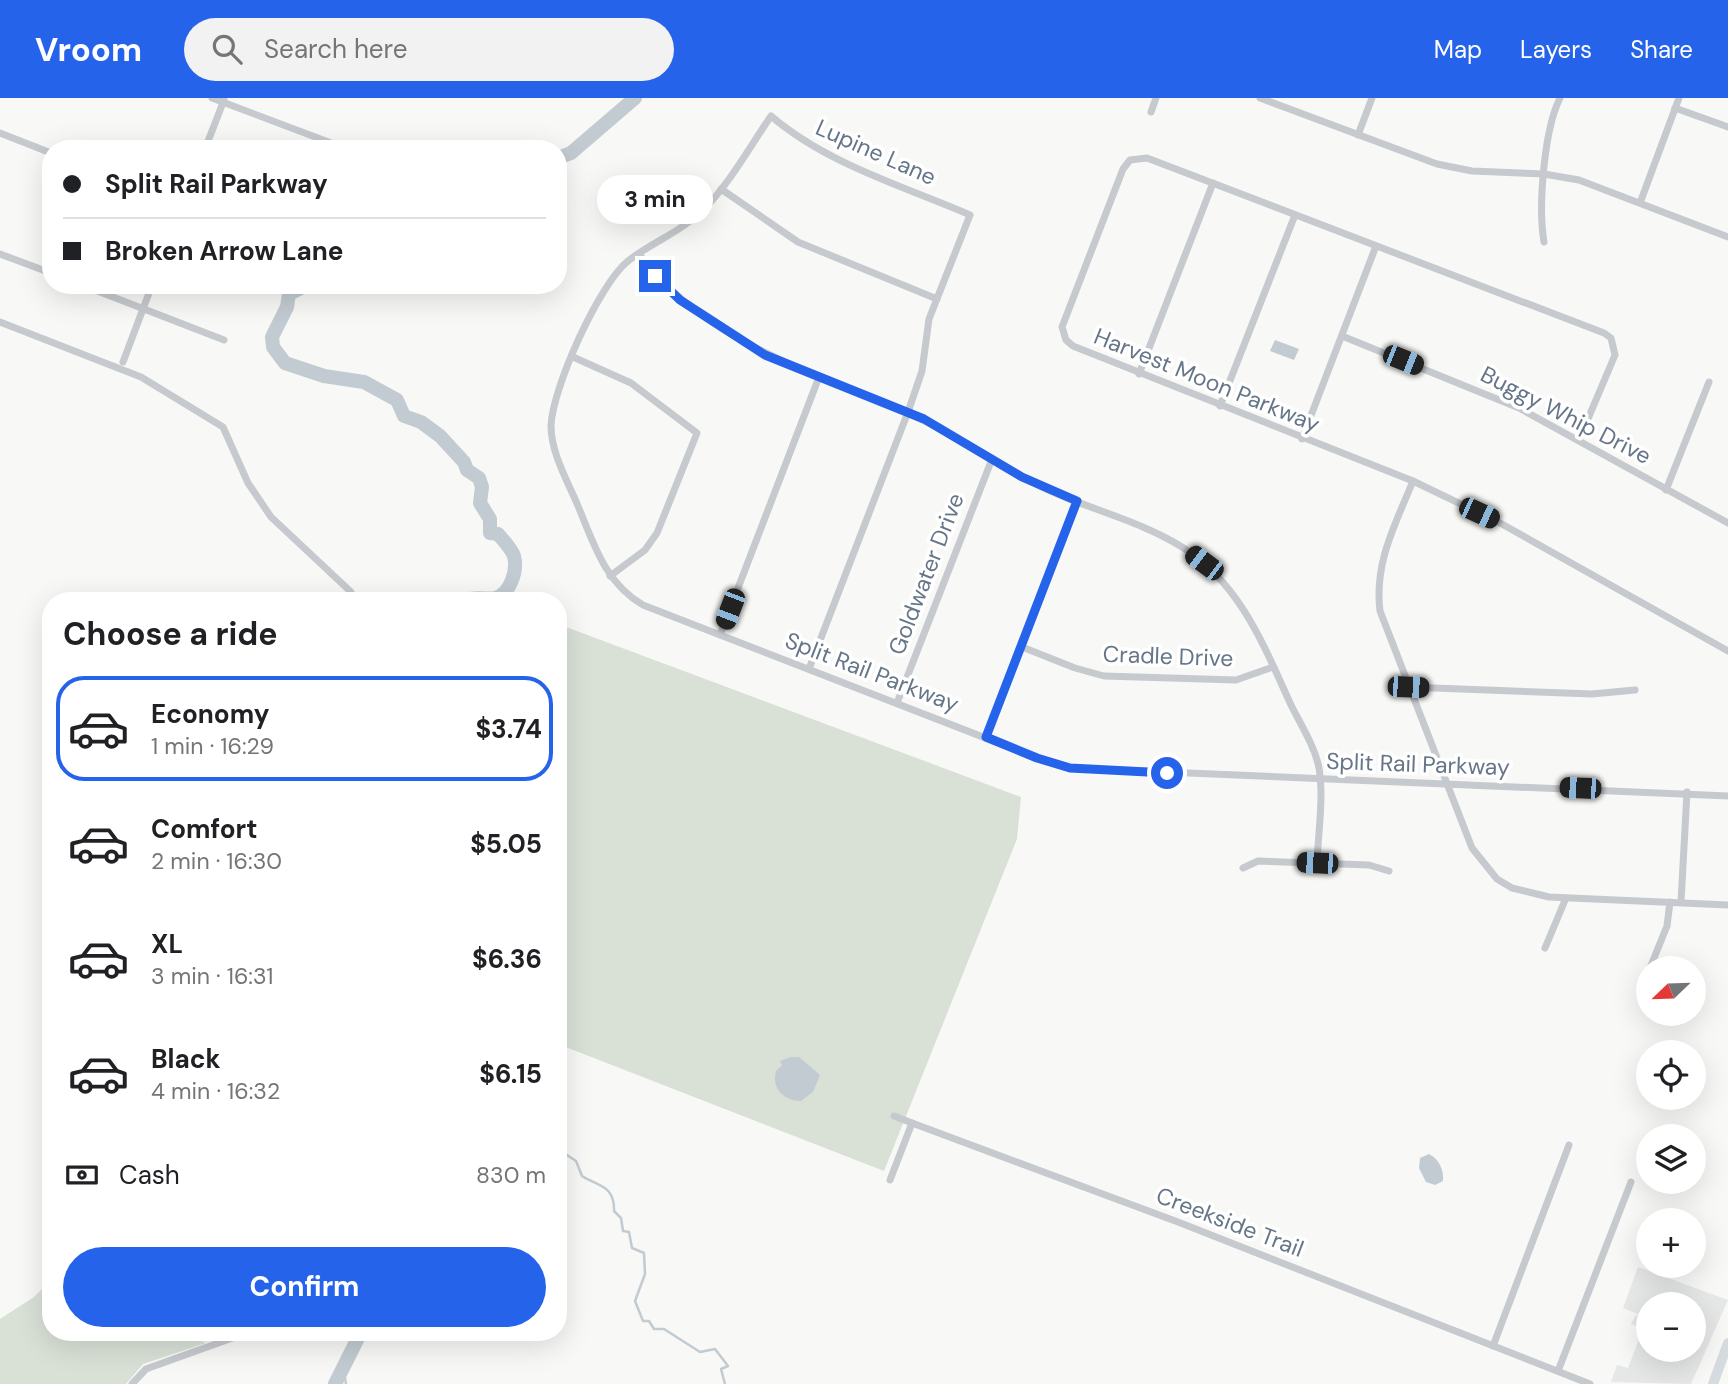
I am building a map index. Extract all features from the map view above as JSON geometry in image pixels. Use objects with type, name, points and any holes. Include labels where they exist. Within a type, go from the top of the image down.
[{"type":"main road","points":[[1713,1384],[1728,1343]]},
{"type":"street","points":[[212,98],[224,100],[324,140]]},
{"type":"street","points":[[1151,112],[1156,98]]},
{"type":"street","points":[[1260,98],[1454,168],[1544,174],[1594,184],[1728,237]]},
{"type":"street","points":[[1358,135],[1372,98]]},
{"type":"street","points":[[1544,242],[1541,226],[1544,174],[1549,131],[1560,98]]},
{"type":"street","points":[[1640,203],[1679,98]]},
{"type":"street","points":[[208,140],[224,100]]},
{"type":"street","points":[[1675,108],[1728,127]]},
{"type":"street","name":"Split Rail Parkway","points":[[771,116],[721,189],[698,215],[639,254],[613,275],[602,292],[554,402],[553,443],[610,576],[626,596],[643,606],[1037,758],[1070,768],[1320,780],[1687,792],[1728,796]]},
{"type":"street","name":"Lupine Lane","points":[[771,116],[819,151],[970,215],[937,299]]},
{"type":"street","points":[[0,133],[42,149]]},
{"type":"street","name":"Harvest Moon Parkway","points":[[1579,440],[1615,355],[1611,338],[1147,158],[1130,160],[1124,169],[1062,327],[1066,340],[1073,346],[1413,481],[1500,523],[1728,651]]},
{"type":"street","points":[[1139,374],[1213,183]]},
{"type":"street","points":[[721,189],[798,242],[937,299],[925,334],[922,372],[809,669]]},
{"type":"street","points":[[1220,406],[1295,215]]},
{"type":"street","points":[[1302,439],[1376,246]]},
{"type":"street","points":[[0,254],[42,270]]},
{"type":"street","points":[[639,254],[655,276],[680,300],[765,355],[908,412],[1045,489],[1162,535],[1204,563],[1238,600],[1313,751],[1320,780],[1317,863]]},
{"type":"street","points":[[106,294],[224,340]]},
{"type":"street","points":[[123,362],[148,294]]},
{"type":"street","points":[[0,322],[141,377],[223,427],[248,483],[271,517],[352,592]]},
{"type":"street","name":"Buggy Whip Drive","points":[[1342,336],[1490,395],[1579,440],[1728,523]]},
{"type":"street","points":[[573,357],[631,383],[697,433],[657,533],[645,550],[610,576]]},
{"type":"street","points":[[720,635],[819,377]]},
{"type":"street","points":[[1667,490],[1709,382]]},
{"type":"street","name":"Goldwater Drive","points":[[897,703],[992,459]]},
{"type":"street","points":[[1413,481],[1382,555],[1377,590],[1380,611],[1472,848],[1484,867],[1512,888],[1566,898],[1728,905]]},
{"type":"street","points":[[986,737],[1077,501]]},
{"type":"street","name":"Cradle Drive","points":[[1022,646],[1075,668],[1104,676],[1237,680],[1273,667]]},
{"type":"street","points":[[1408,687],[1592,694],[1635,690]]},
{"type":"street","points":[[1681,902],[1687,792]]},
{"type":"street","points":[[1243,868],[1258,861],[1370,865],[1389,871]]},
{"type":"street","points":[[1545,948],[1566,898]]},
{"type":"street","points":[[1655,956],[1667,926],[1670,902]]},
{"type":"street","name":"Creekside Trail","points":[[894,1116],[1179,1222],[1558,1371],[1575,1382],[1590,1384]]},
{"type":"street","points":[[890,1180],[912,1123]]},
{"type":"street","points":[[1493,1346],[1569,1145]]},
{"type":"street","points":[[1558,1371],[1631,1182]]},
{"type":"street","points":[[132,1384],[146,1369],[224,1341]]},
{"type":"shaded area","points":[[1275,340],[1299,349],[1294,360],[1270,351]]},
{"type":"shaded area","points":[[567,627],[1021,797],[1017,839],[884,1171],[567,1048]]},
{"type":"shaded area","points":[[799,1057],[820,1075],[813,1092],[801,1101],[784,1096],[775,1083],[776,1071],[782,1065],[780,1061]]},
{"type":"shaded area","points":[[1429,1154],[1438,1162],[1443,1173],[1443,1181],[1435,1185],[1426,1182],[1419,1168],[1420,1158]]},
{"type":"shaded area","points":[[1636,1272],[1636,1278],[1668,1278],[1728,1300],[1706,1350],[1706,1292],[1636,1292],[1636,1313],[1623,1308]]},
{"type":"shaded area","points":[[42,1289],[42,1341],[206,1343],[143,1364],[126,1384],[0,1384],[0,1319]]},
{"type":"shaded area","points":[[1636,1347],[1636,1362],[1701,1362],[1691,1384],[1611,1382],[1617,1365],[1628,1368]]},
{"type":"waterway","points":[[567,155],[635,98]]},
{"type":"waterway","points":[[289,294],[287,307],[272,337],[273,347],[285,363],[324,376],[364,382],[397,400],[404,416],[421,422],[440,436],[464,462],[467,470],[479,478],[482,487],[480,503],[490,519],[490,533],[498,534],[514,556],[512,581],[505,592]]},
{"type":"waterway","points":[[567,1155],[576,1161],[582,1176],[604,1188],[612,1196],[614,1211],[621,1218],[623,1231],[629,1232],[632,1248],[644,1253],[645,1274],[635,1301],[643,1321],[649,1321],[654,1329],[664,1329],[700,1352],[715,1349],[728,1366],[721,1369],[725,1384]]},
{"type":"waterway","points":[[335,1384],[356,1341]]},
{"type":"waterway","points":[[343,1366],[346,1384]]},
{"type":"route","points":[[655,276],[680,300],[765,355],[924,419],[1022,477],[1077,501],[986,737],[1070,768],[1167,773]]}]
